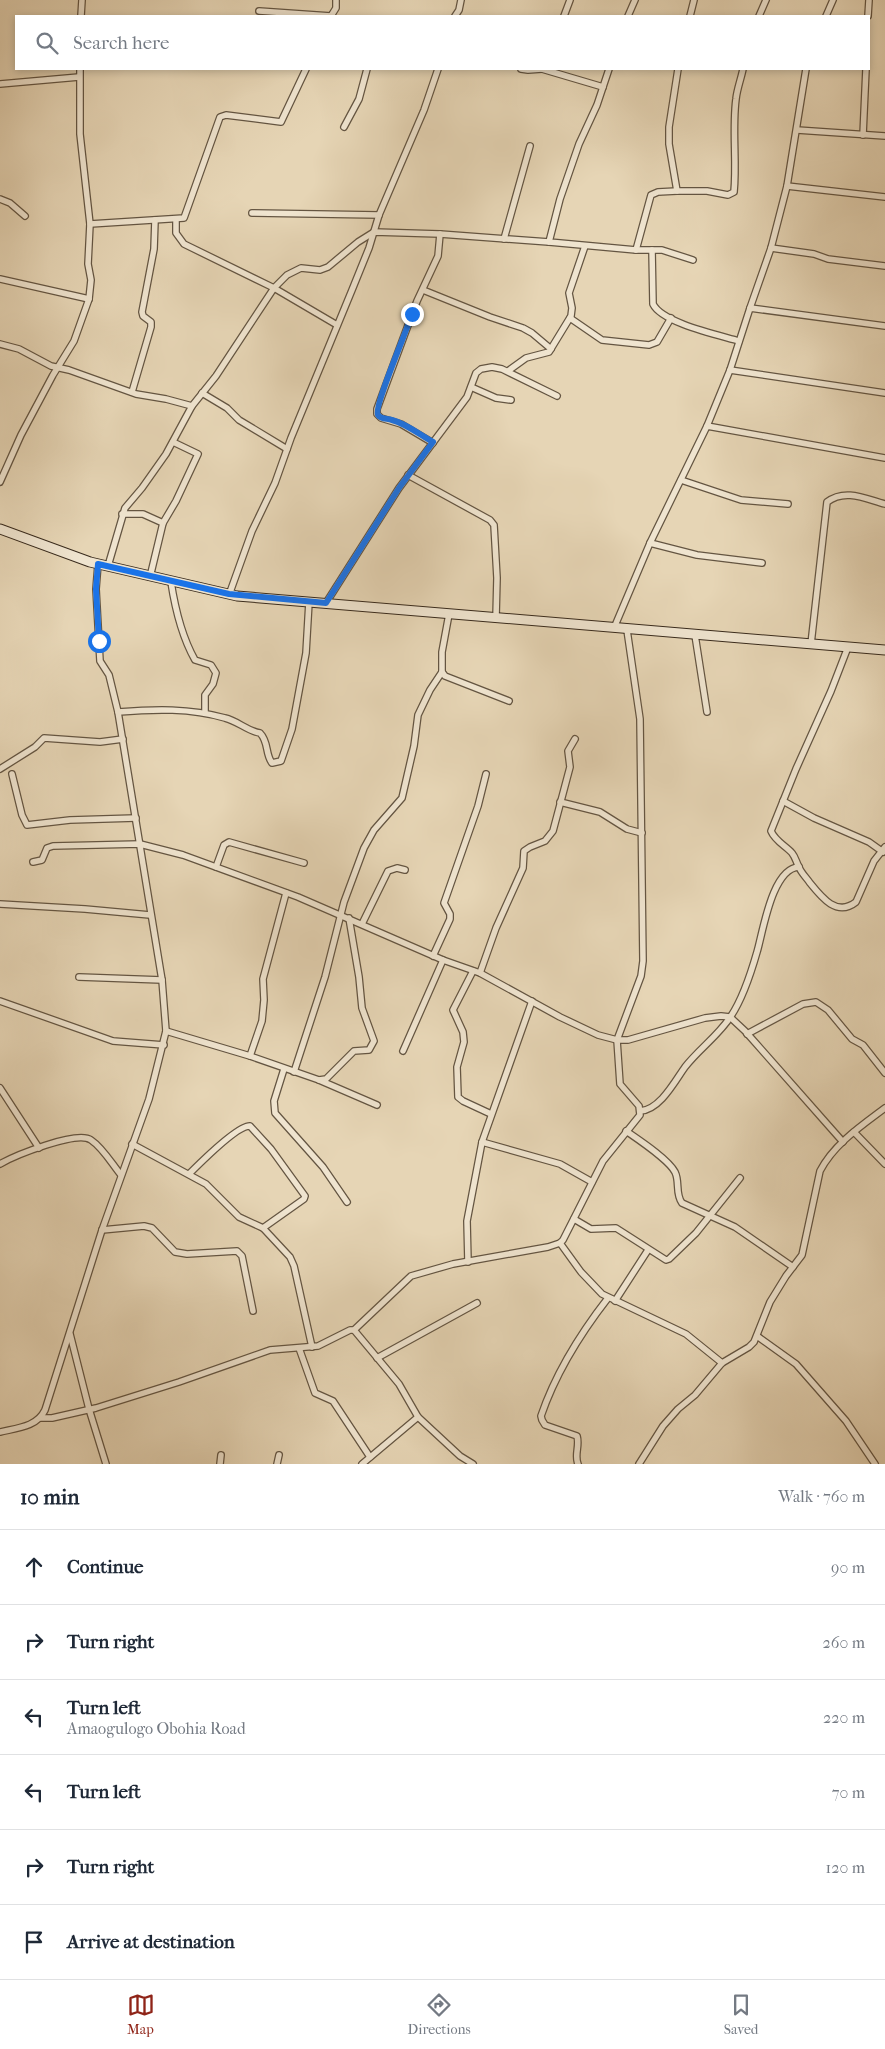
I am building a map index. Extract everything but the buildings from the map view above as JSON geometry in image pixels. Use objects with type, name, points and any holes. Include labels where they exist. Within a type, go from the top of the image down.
[{"type":"street","points":[[81,15],[82,0]]},
{"type":"street","points":[[333,15],[336,0]]},
{"type":"street","points":[[456,15],[461,0]]},
{"type":"street","points":[[564,15],[570,0]]},
{"type":"street","points":[[628,15],[634,0]]},
{"type":"street","points":[[690,15],[694,0]]},
{"type":"street","points":[[759,15],[766,0]]},
{"type":"street","points":[[826,15],[833,0]]},
{"type":"street","points":[[868,15],[869,0]]},
{"type":"street","points":[[259,11],[305,15]]},
{"type":"street","points":[[0,482],[21,435],[74,341],[89,299],[91,280],[88,264],[90,224],[80,134],[80,70]]},
{"type":"street","points":[[90,224],[184,218],[220,117],[224,115],[281,122],[306,70]]},
{"type":"street","points":[[344,127],[360,100],[367,70]]},
{"type":"street","points":[[229,594],[252,531],[275,483],[379,215],[413,138],[438,70]]},
{"type":"street","points":[[545,70],[603,87]]},
{"type":"street","points":[[549,242],[560,199],[579,144],[594,112],[609,70]]},
{"type":"street","points":[[677,191],[669,144],[669,127],[678,70]]},
{"type":"street","points":[[636,250],[651,195],[658,192],[677,191],[707,191],[728,195],[734,192],[736,166],[734,125],[736,98],[743,70]]},
{"type":"street","points":[[614,628],[650,544],[707,426],[730,370],[771,248],[787,186],[806,70]]},
{"type":"street","points":[[863,135],[866,70]]},
{"type":"street","points":[[0,84],[80,77]]},
{"type":"street","points":[[797,130],[885,136]]},
{"type":"street","points":[[504,239],[530,146]]},
{"type":"street","points":[[787,186],[885,197]]},
{"type":"street","points":[[0,199],[10,203],[25,216]]},
{"type":"street","points":[[252,213],[379,215]]},
{"type":"street","points":[[132,392],[151,327],[151,322],[143,316],[142,312],[153,260],[155,220]]},
{"type":"street","points":[[176,220],[176,234],[184,244],[274,288],[337,325]]},
{"type":"street","points":[[41,1418],[102,1230],[149,1099],[166,1031],[162,980],[123,739],[109,675],[100,661],[96,589],[103,565],[128,503],[142,488],[173,442],[192,406],[216,376],[274,288],[296,269],[320,270],[328,268],[358,242],[374,232],[440,234],[636,250],[662,250],[693,260]]},
{"type":"street","points":[[433,442],[402,424],[381,418],[377,414],[377,409],[438,256],[440,234]]},
{"type":"street","points":[[508,372],[526,358],[546,353],[552,349],[570,318],[572,308],[569,293],[585,246]]},
{"type":"street","points":[[771,248],[814,254],[828,260],[885,266]]},
{"type":"street","points":[[652,250],[653,304],[657,310],[680,323],[739,341]]},
{"type":"street","points":[[0,279],[89,299]]},
{"type":"street","points":[[423,290],[532,332],[552,349]]},
{"type":"street","points":[[750,308],[885,326]]},
{"type":"street","points":[[570,318],[602,340],[649,345],[657,342],[670,318]]},
{"type":"street","points":[[0,344],[19,349],[39,361],[58,368],[142,396],[166,398],[192,406]]},
{"type":"street","points":[[326,603],[408,476],[461,407],[476,373],[481,369],[492,366],[557,396]]},
{"type":"street","points":[[730,370],[885,393]]},
{"type":"street","points":[[471,387],[496,398],[511,400]]},
{"type":"street","points":[[202,393],[227,408],[239,420],[287,449]]},
{"type":"street","points":[[707,426],[885,458]]},
{"type":"street","points":[[150,577],[163,522],[176,501],[198,454],[173,442]]},
{"type":"street","points":[[408,476],[490,520],[494,525],[497,578],[496,617]]},
{"type":"street","points":[[681,480],[740,500],[788,504]]},
{"type":"street","points":[[811,644],[827,502],[838,496],[860,495],[885,504]]},
{"type":"street","points":[[122,514],[143,514],[163,522]]},
{"type":"street","points":[[0,529],[66,554],[103,565],[229,594],[627,630],[885,650]]},
{"type":"street","points":[[650,544],[696,554],[762,562]]},
{"type":"street","points":[[171,582],[180,623],[194,660],[211,665],[216,672],[213,684],[205,695],[205,713]]},
{"type":"street","points":[[118,712],[165,709],[205,713],[229,719],[252,732],[260,733],[267,744],[269,758],[272,762],[281,761],[292,729],[306,653],[308,602]]},
{"type":"street","points":[[294,1072],[325,977],[341,915],[364,848],[374,830],[402,798],[418,715],[430,690],[442,672],[442,652],[449,614]]},
{"type":"street","points":[[0,1432],[34,1423],[41,1418],[52,1418],[89,1409],[179,1382],[270,1350],[312,1347],[354,1330],[411,1276],[452,1264],[523,1253],[560,1244],[603,1161],[626,1130],[640,1115],[640,1110],[620,1084],[617,1040],[640,976],[643,961],[640,719],[627,630]]},
{"type":"street","points":[[695,635],[707,712]]},
{"type":"street","points":[[783,801],[814,818],[884,850],[874,861],[856,902],[844,908],[838,908],[826,901],[798,867],[792,853],[783,846],[771,831],[783,801],[831,691],[848,647]]},
{"type":"street","points":[[442,672],[445,676],[509,701]]},
{"type":"street","points":[[0,769],[35,747],[44,738],[100,742],[123,739]]},
{"type":"street","points":[[480,974],[496,928],[523,868],[524,852],[549,838],[553,831],[570,767],[568,751],[575,739]]},
{"type":"street","points":[[12,774],[22,815],[27,825],[70,820],[136,818]]},
{"type":"street","points":[[433,956],[450,919],[450,914],[444,902],[478,806],[486,774]]},
{"type":"street","points":[[560,802],[600,812],[627,829],[642,833]]},
{"type":"street","points":[[216,868],[224,845],[229,842],[304,863]]},
{"type":"street","points":[[33,862],[42,860],[49,846],[140,844],[169,851],[341,915],[442,960],[480,974],[585,1029],[617,1040],[640,1037],[705,1018],[730,1017],[843,1142]]},
{"type":"street","points":[[640,1110],[650,1108],[667,1092],[694,1056],[730,1017],[739,1002],[756,957],[773,894],[786,875],[798,867]]},
{"type":"street","points":[[362,924],[388,871],[397,868],[405,870]]},
{"type":"street","points":[[250,1056],[262,1021],[263,979],[286,893]]},
{"type":"street","points":[[0,904],[85,908],[150,915]]},
{"type":"street","points":[[319,1080],[326,1079],[354,1052],[369,1050],[374,1041],[362,1008],[359,977],[348,918]]},
{"type":"street","points":[[404,1051],[442,960]]},
{"type":"street","points":[[473,971],[453,1010],[463,1032],[464,1042],[457,1067],[458,1096],[462,1101],[491,1114]]},
{"type":"street","points":[[80,977],[162,980]]},
{"type":"street","points":[[0,1001],[113,1041],[164,1045]]},
{"type":"street","points":[[468,1262],[466,1221],[482,1142],[532,1001]]},
{"type":"street","points":[[747,1034],[803,1004],[816,1002],[828,1010],[850,1036],[863,1045],[885,1073]]},
{"type":"street","points":[[166,1031],[250,1056],[319,1080],[377,1105]]},
{"type":"street","points":[[284,1069],[274,1101],[275,1113],[323,1167],[347,1202]]},
{"type":"street","points":[[0,1088],[39,1148]]},
{"type":"street","points":[[639,1464],[663,1426],[678,1409],[696,1395],[722,1363],[750,1347],[757,1336],[770,1302],[802,1255],[820,1171],[826,1160],[854,1132],[885,1108]]},
{"type":"street","points":[[189,1174],[201,1161],[241,1128],[250,1126],[270,1148],[305,1196],[304,1200],[263,1228]]},
{"type":"street","points":[[626,1130],[672,1168],[677,1178],[679,1198],[682,1203],[735,1227],[793,1267]]},
{"type":"street","points":[[854,1132],[885,1164]]},
{"type":"street","points":[[0,1164],[39,1148],[82,1136],[90,1139],[121,1175]]},
{"type":"street","points":[[482,1142],[560,1164],[592,1182]]},
{"type":"street","points":[[132,1144],[206,1184],[240,1217],[263,1228],[290,1257],[294,1266],[312,1347]]},
{"type":"street","points":[[574,1219],[591,1229],[616,1228],[662,1259],[669,1259],[696,1233],[740,1178]]},
{"type":"street","points":[[102,1230],[144,1226],[152,1228],[175,1252],[187,1254],[237,1251],[242,1256],[253,1311]]},
{"type":"street","points":[[560,1244],[581,1272],[608,1298],[686,1334],[722,1363]]},
{"type":"street","points":[[615,1301],[648,1250]]},
{"type":"street","points":[[578,1464],[576,1457],[579,1441],[577,1436],[545,1425],[541,1416],[552,1385],[586,1327],[608,1298]]},
{"type":"street","points":[[376,1358],[477,1303]]},
{"type":"street","points":[[354,1330],[399,1384],[418,1417],[460,1456],[473,1464]]},
{"type":"street","points":[[69,1332],[89,1409],[106,1464]]},
{"type":"street","points":[[757,1336],[781,1352],[800,1369],[846,1421],[875,1464]]},
{"type":"street","points":[[299,1348],[315,1393],[333,1401],[370,1457]]},
{"type":"street","points":[[362,1464],[418,1417]]},
{"type":"street","points":[[220,1464],[221,1455]]},
{"type":"street","points":[[277,1464],[279,1455]]},
{"type":"route","points":[[99,641],[96,589],[98,564],[229,594],[264,599],[326,603],[399,488],[433,442],[402,424],[391,419],[381,418],[377,414],[384,388],[412,314]]}]
